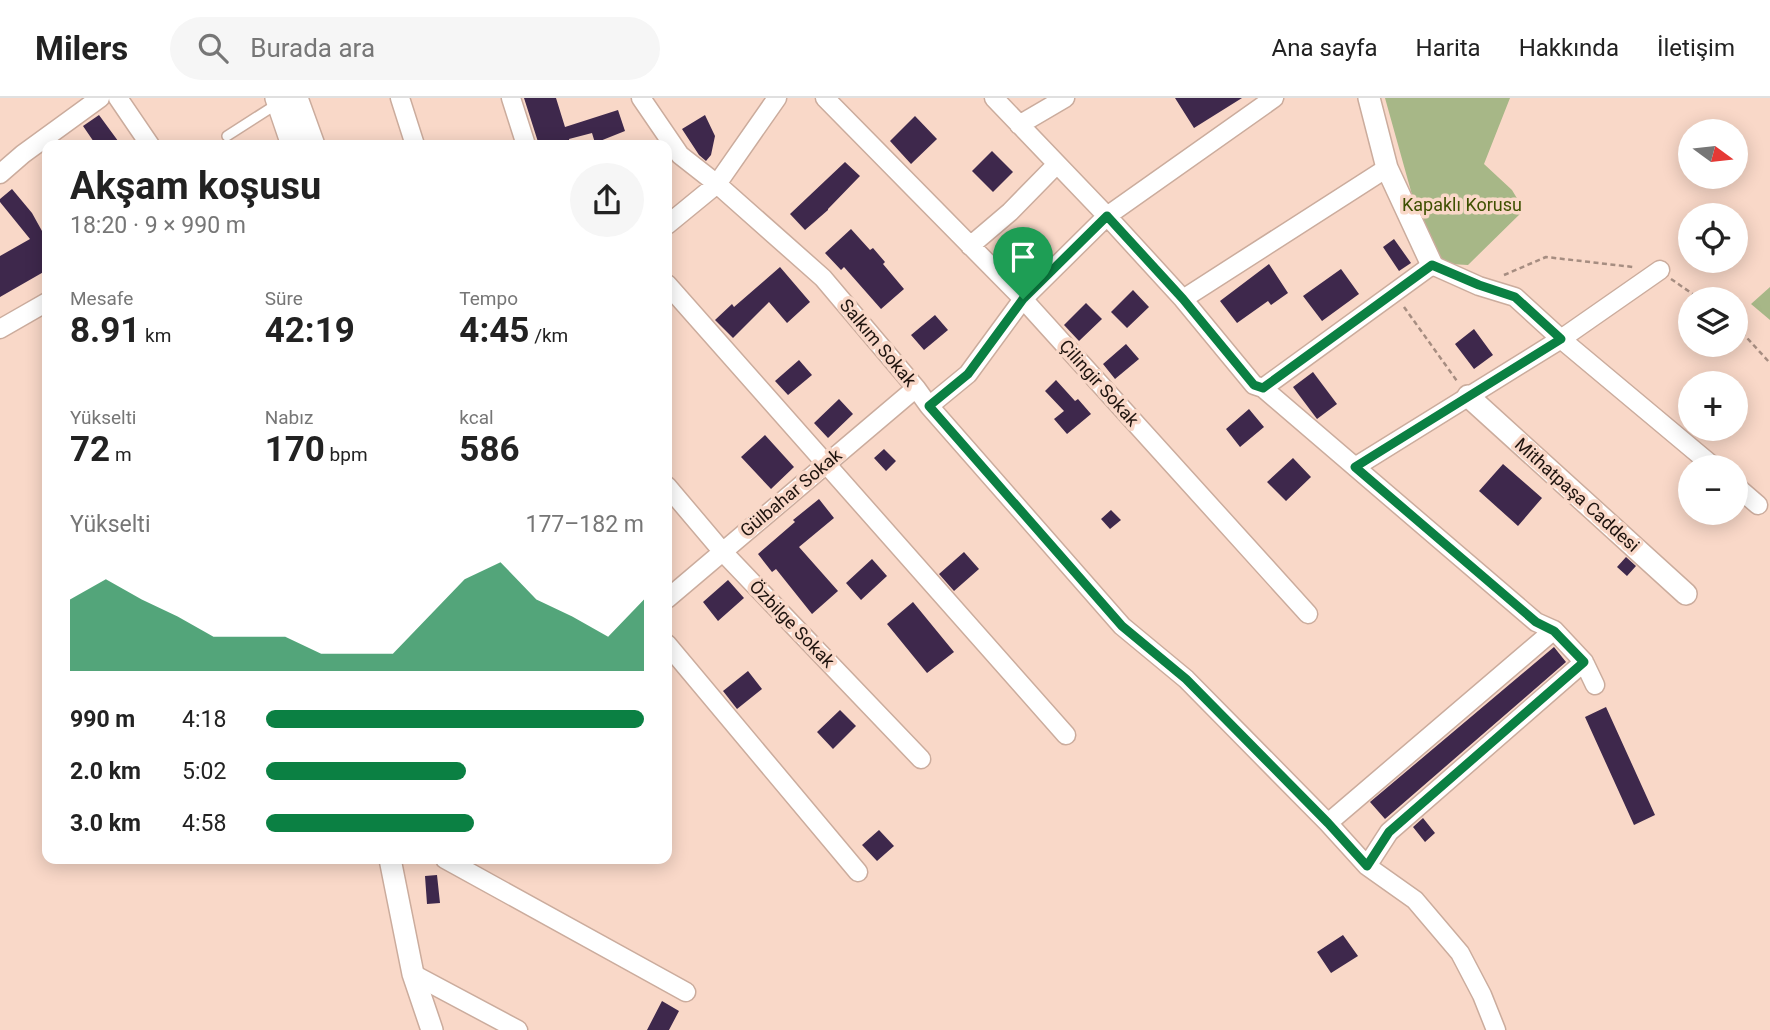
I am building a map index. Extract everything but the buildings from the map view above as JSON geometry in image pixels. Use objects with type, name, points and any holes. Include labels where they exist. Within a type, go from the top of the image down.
[{"type":"street","points":[[42,140],[100,98]]},
{"type":"street","points":[[118,98],[147,140]]},
{"type":"street","points":[[400,98],[413,140]]},
{"type":"street","points":[[511,98],[524,140]]},
{"type":"street","name":"Salkım Sokak","points":[[641,98],[664,140]]},
{"type":"street","name":"Çilingir Sokak","points":[[825,98],[1023,299],[1308,614]]},
{"type":"street","points":[[993,98],[1183,299],[1254,385],[1263,388],[1536,622],[1554,631],[1584,662],[1595,685]]},
{"type":"street","points":[[1019,125],[1065,98]]},
{"type":"street","points":[[929,406],[968,374],[1023,299],[1107,216],[1274,98]]},
{"type":"street","points":[[1369,98],[1387,168],[1432,265],[1515,297],[1700,455]]},
{"type":"street","points":[[284,100],[310,140]]},
{"type":"street","points":[[284,100],[291,140]]},
{"type":"street","points":[[672,221],[717,184],[768,103]]},
{"type":"street","points":[[0,174],[42,140]]},
{"type":"street","name":"Salkım Sokak","points":[[673,157],[717,184],[823,278],[916,387],[929,406],[1122,626],[1186,679],[1367,866],[1415,900],[1460,953],[1482,995],[1496,1030]]},
{"type":"street","points":[[970,246],[1010,212],[1057,164]]},
{"type":"street","points":[[1183,299],[1387,168]]},
{"type":"street","points":[[1263,388],[1432,265]]},
{"type":"street","points":[[1355,467],[1561,339],[1660,270]]},
{"type":"street","points":[[672,290],[1066,735]]},
{"type":"street","points":[[0,329],[42,305]]},
{"type":"street","name":"Gülbahar Sokak","points":[[672,594],[916,387]]},
{"type":"street","name":"Mithatpaşa Caddesi","points":[[1468,396],[1686,594]]},
{"type":"street","name":"Özbilge Sokak","points":[[672,492],[723,551],[920,759]]},
{"type":"street","points":[[1748,496],[1758,505]]},
{"type":"street","points":[[1328,823],[1554,631]]},
{"type":"street","points":[[672,650],[858,872]]},
{"type":"street","points":[[1367,866],[1389,832],[1584,662]]},
{"type":"street","points":[[391,864],[414,974],[432,1030]]},
{"type":"street","points":[[453,864],[686,992]]},
{"type":"street","points":[[414,974],[519,1030]]},
{"type":"lane","points":[[227,136],[284,100]]},
{"type":"path","points":[[1479,285],[1545,257],[1660,270],[1683,287]]},
{"type":"path","points":[[1394,293],[1468,396]]},
{"type":"path","points":[[1748,339],[1770,363]]},
{"type":"green space","name":"Kapaklı Korusu","points":[[1385,98],[1510,98],[1484,164],[1512,190],[1524,210],[1468,265],[1431,263]]},
{"type":"green space","points":[[1770,287],[1770,320],[1751,304]]},
{"type":"route","points":[[1107,216],[1183,299],[1254,385],[1263,388],[1432,265],[1515,297],[1561,339],[1355,467],[1536,622],[1554,631],[1584,662],[1389,832],[1367,866],[1186,679],[1122,626],[929,406],[968,374],[1023,299],[1107,216]]}]
